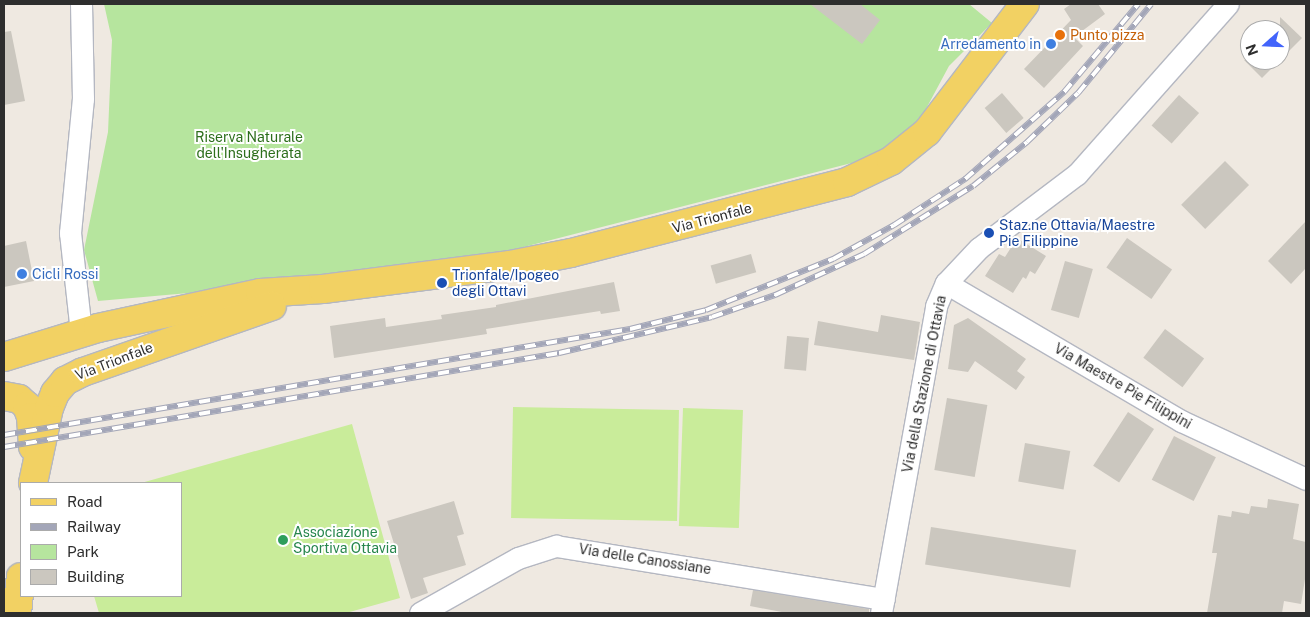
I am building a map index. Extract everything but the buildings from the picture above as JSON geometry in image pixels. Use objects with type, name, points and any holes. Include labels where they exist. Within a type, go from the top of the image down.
[{"type":"main road","name":"Via Trionfale","points":[[4,357],[81,332],[260,293],[323,289],[510,264],[578,251],[861,177],[903,152],[927,132],[1025,4]]},
{"type":"main road","name":"Via Trionfale","points":[[33,480],[52,398],[65,381],[194,331],[323,289]]},
{"type":"main road","name":"Via Trionfale","points":[[4,396],[22,400],[30,411],[33,480]]},
{"type":"main road","points":[[16,613],[20,583]]},
{"type":"street","points":[[81,4],[83,99],[70,233],[81,332]]},
{"type":"street","name":"Via della Stazione di Ottavia","points":[[883,606],[936,306],[946,283],[979,248],[1077,174],[1228,4]]},
{"type":"street","name":"Via Maestre Pie Filippini","points":[[946,283],[1181,421],[1306,479]]},
{"type":"street","name":"Via delle Canossiane","points":[[420,613],[518,558],[556,546],[883,606]]},
{"type":"green space","name":"Riserva Naturale dell'Insugherata","points":[[104,4],[969,4],[992,23],[949,66],[920,120],[871,158],[496,254],[234,289],[98,301],[84,250],[108,132],[112,40]]},
{"type":"green space","points":[[513,407],[679,410],[677,521],[511,518]]},
{"type":"green space","points":[[683,408],[743,410],[739,528],[679,526]]},
{"type":"green space","name":"Associazione Sportiva Ottavia","points":[[352,424],[400,598],[346,613],[99,613],[94,597],[182,597],[182,482],[145,482]]},
{"type":"railway","points":[[4,435],[630,329],[706,310],[833,259],[894,225],[965,179],[1064,92],[1138,4]]},
{"type":"railway","points":[[4,447],[559,353],[712,317],[775,295],[864,254],[973,186],[1027,142],[1078,93],[1151,4]]},
{"type":"place","name":"Punto pizza","points":[[1060,35]]},
{"type":"place","name":"Arredamento in","points":[[1051,44]]},
{"type":"place","name":"Staz.ne Ottavia/Maestre Pie Filippine","points":[[989,233]]},
{"type":"place","name":"Cicli Rossi","points":[[22,274]]},
{"type":"place","name":"Trionfale/Ipogeo degli Ottavi","points":[[442,283]]},
{"type":"place","name":"Associazione Sportiva Ottavia","points":[[283,540]]}]
